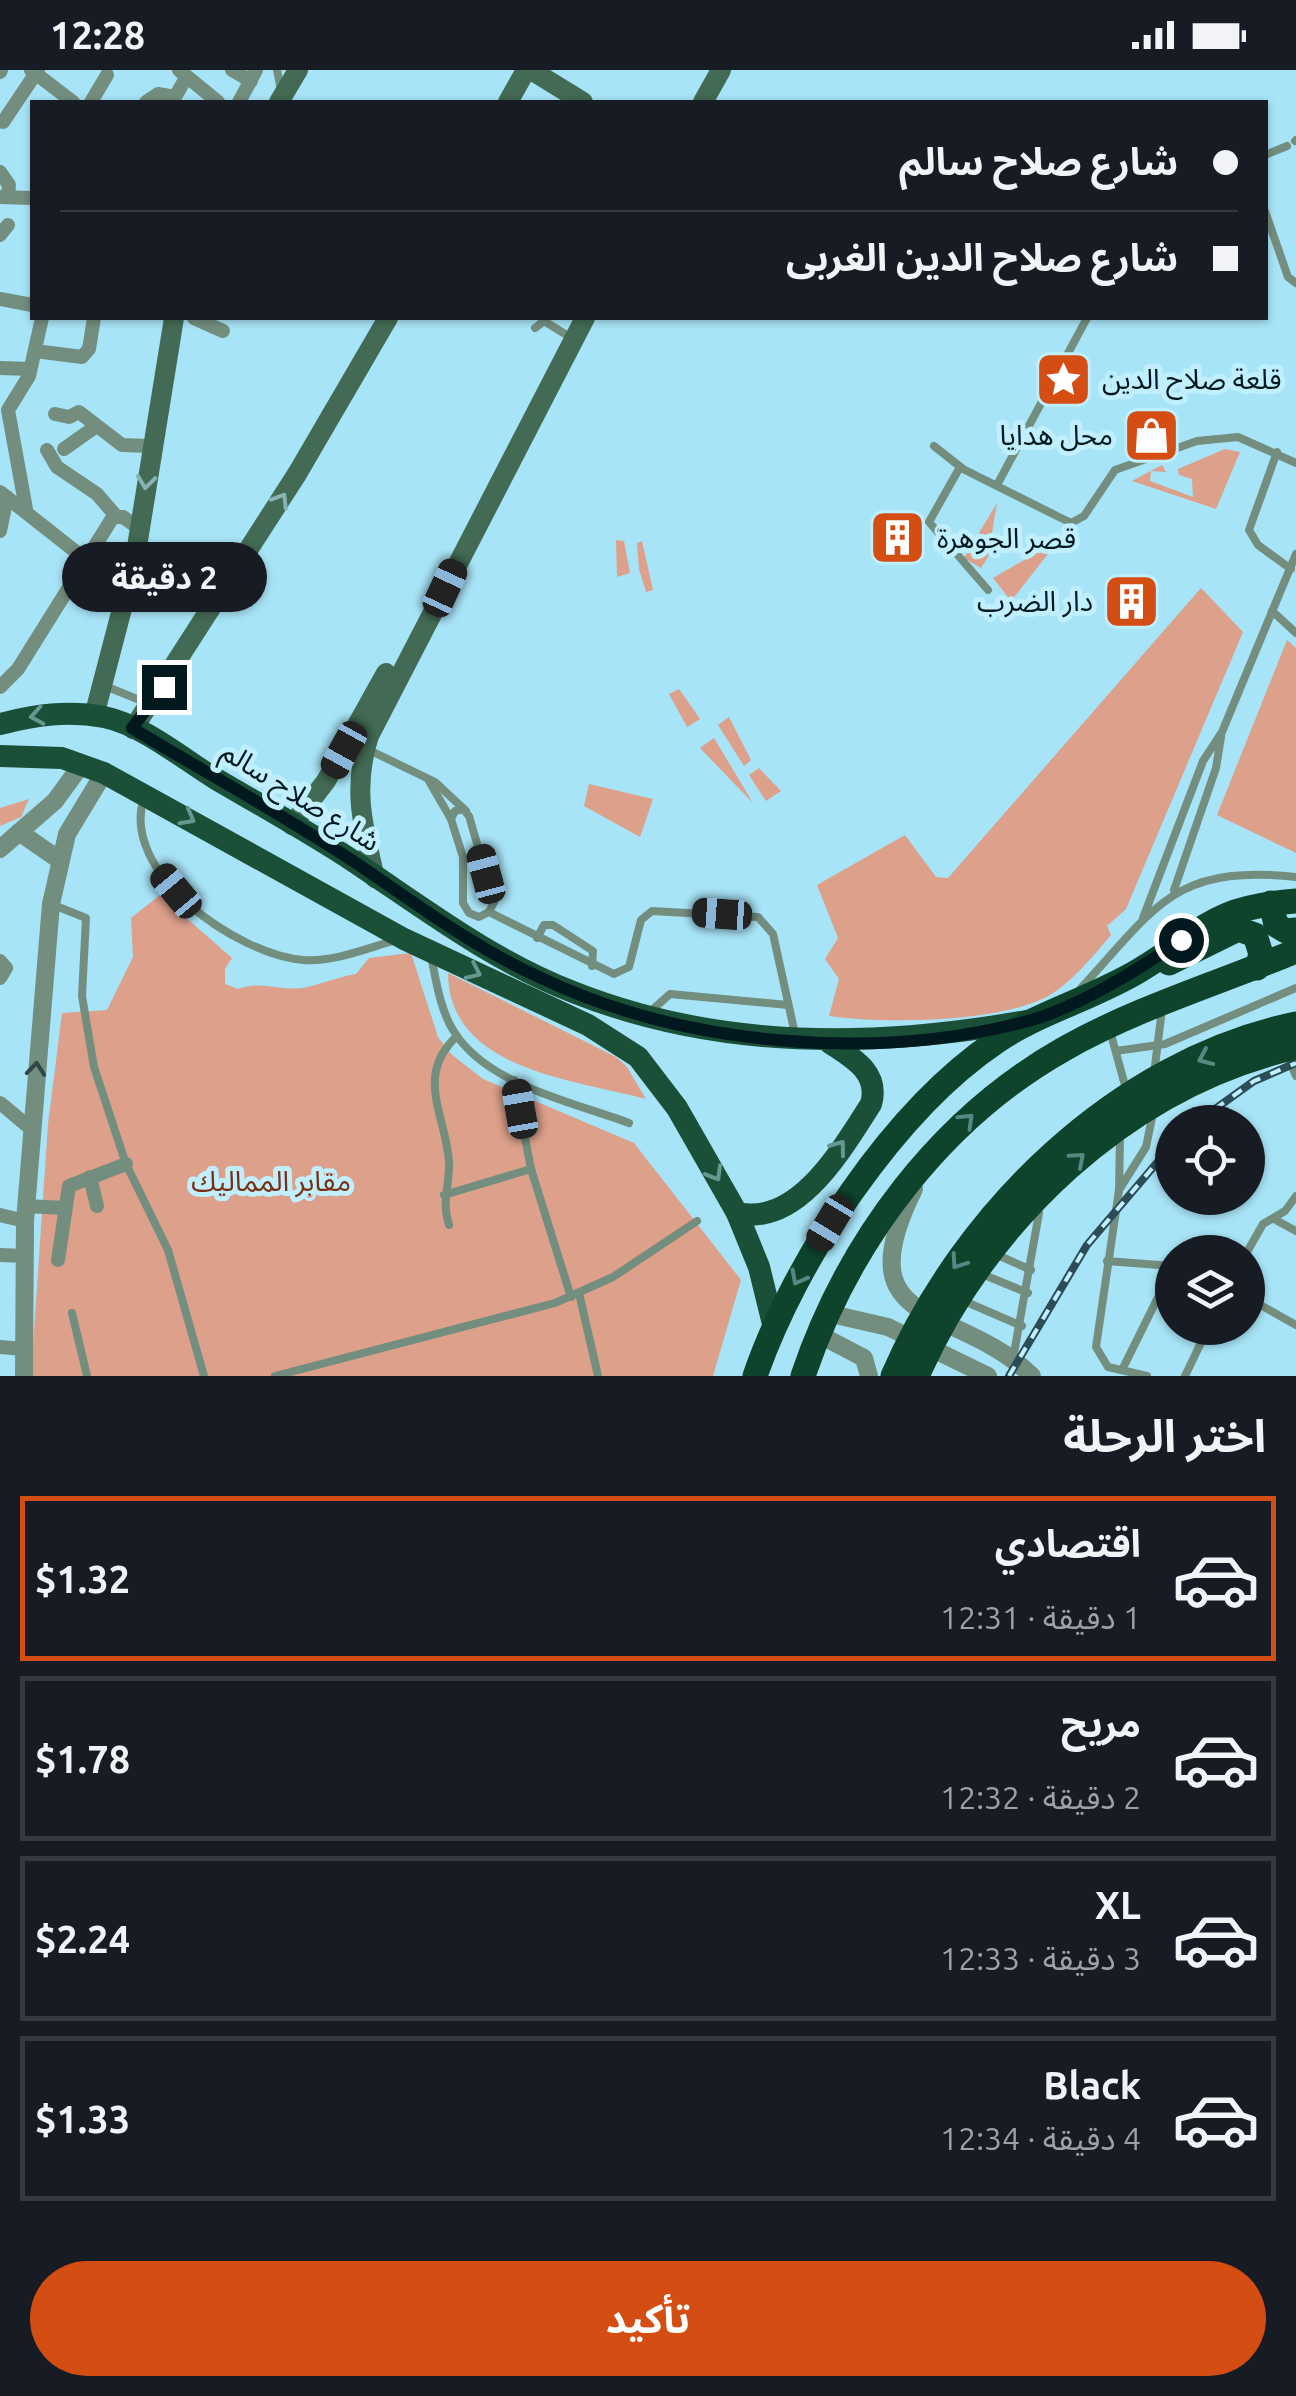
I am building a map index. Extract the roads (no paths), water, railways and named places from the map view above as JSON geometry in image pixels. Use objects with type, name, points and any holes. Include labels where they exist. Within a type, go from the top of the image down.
[{"type":"highway","points":[[1283,902],[1276,925],[1286,931],[1296,930]]},
{"type":"highway","name":"شارع صلاح سالم","points":[[1030,1020],[1139,971],[1201,925],[1224,914],[1283,902]]},
{"type":"highway","points":[[1139,971],[1173,962],[1238,929],[1255,935],[1259,943],[1257,968]]},
{"type":"highway","points":[[803,1376],[823,1323],[866,1240],[930,1158],[972,1115],[1030,1068],[1112,1039],[1163,1005],[1296,951]]},
{"type":"highway","points":[[755,1376],[774,1328],[830,1223],[876,1162],[951,1080],[993,1043],[1030,1020]]},
{"type":"highway","points":[[893,1376],[918,1322],[968,1247],[996,1210],[1058,1148],[1102,1114],[1173,1072],[1296,1024]]},
{"type":"highway","points":[[917,1376],[939,1330],[986,1258],[1042,1192],[1082,1155],[1182,1091],[1246,1062],[1296,1046]]},
{"type":"main road","points":[[281,99],[298,70]]},
{"type":"main road","points":[[509,100],[529,70],[580,100]]},
{"type":"main road","points":[[691,100],[708,70]]},
{"type":"main road","points":[[705,100],[721,70]]},
{"type":"main road","points":[[94,716],[140,530],[150,446],[174,320]]},
{"type":"main road","points":[[132,728],[297,474],[387,320]]},
{"type":"main road","points":[[375,878],[358,800],[365,748],[516,444],[584,320]]},
{"type":"main road","points":[[292,825],[326,780],[387,672],[569,326]]},
{"type":"main road","name":"شارع صلاح سالم","points":[[0,724],[47,713],[94,716],[132,728],[513,965],[575,993],[648,1016],[741,1034],[826,1042],[950,1036],[1030,1020]]},
{"type":"main road","points":[[0,756],[36,755],[93,768],[404,938],[588,1024],[638,1057],[677,1108],[737,1213],[759,1267],[774,1328]]},
{"type":"main road","points":[[737,1213],[767,1215],[797,1200],[871,1104],[873,1085],[868,1074],[826,1042]]},
{"type":"street","points":[[149,100],[158,94],[174,100],[187,78],[207,70]]},
{"type":"street","points":[[232,70],[254,75],[240,100]]},
{"type":"street","points":[[2,122],[35,71],[71,100]]},
{"type":"street","points":[[92,100],[107,76]]},
{"type":"street","points":[[187,78],[215,100]]},
{"type":"street","points":[[0,172],[9,185],[4,197],[30,198]]},
{"type":"street","points":[[0,300],[30,305]]},
{"type":"street","points":[[26,509],[4,419],[30,369],[42,320]]},
{"type":"street","points":[[35,351],[82,357],[88,348],[94,320]]},
{"type":"street","points":[[198,320],[223,331]]},
{"type":"street","points":[[0,368],[30,369]]},
{"type":"street","points":[[55,414],[69,417],[79,412],[95,427]]},
{"type":"street","points":[[64,449],[100,426],[122,445],[150,446]]},
{"type":"street","points":[[47,450],[57,467],[97,494],[116,516],[140,530]]},
{"type":"street","points":[[0,531],[4,494],[85,559]]},
{"type":"street","points":[[0,687],[18,668],[116,516]]},
{"type":"street","points":[[58,859],[6,840],[93,768]]},
{"type":"street","points":[[24,1376],[25,1214],[51,904],[58,859],[93,768]]},
{"type":"street","points":[[0,961],[6,968],[0,978]]},
{"type":"street","points":[[0,1103],[30,1128]]},
{"type":"street","points":[[930,1158],[895,1236],[890,1277],[911,1303],[1013,1359],[1032,1376]]},
{"type":"street","points":[[58,1260],[69,1186],[126,1164]]},
{"type":"street","points":[[90,1177],[97,1206]]},
{"type":"street","points":[[0,1215],[64,1208]]},
{"type":"street","points":[[0,1255],[24,1256]]},
{"type":"street","points":[[823,1323],[888,1327],[988,1376]]},
{"type":"street","points":[[823,1323],[864,1358],[869,1376]]},
{"type":"street","points":[[957,1360],[970,1336]]},
{"type":"street","points":[[0,1347],[24,1348]]},
{"type":"lane","points":[[277,70],[281,99]]},
{"type":"lane","points":[[1268,154],[1293,143]]},
{"type":"lane","points":[[1268,219],[1288,276],[1296,283]]},
{"type":"lane","points":[[997,485],[1086,320]]},
{"type":"lane","points":[[534,328],[544,321],[569,326]]},
{"type":"lane","points":[[934,446],[960,467],[1071,523],[1084,516],[1106,478],[1125,464],[1220,436],[1254,441],[1296,462]]},
{"type":"lane","points":[[1277,452],[1249,530],[1258,545],[1291,569]]},
{"type":"lane","points":[[960,467],[929,522],[988,590]]},
{"type":"lane","points":[[1144,918],[1196,777],[1222,732],[1296,554]]},
{"type":"lane","points":[[1272,611],[1296,634]]},
{"type":"lane","points":[[100,684],[150,704]]},
{"type":"lane","points":[[1174,892],[1216,768],[1222,732]]},
{"type":"lane","points":[[365,748],[426,778],[466,811],[494,902],[489,912]]},
{"type":"lane","points":[[426,778],[451,819],[463,857],[465,908],[473,916],[489,912],[614,974],[629,967],[640,920],[652,911],[753,916],[771,928],[796,1039]]},
{"type":"lane","points":[[145,794],[138,824],[150,860],[196,909],[242,940],[270,952],[309,960],[404,938]]},
{"type":"lane","points":[[451,819],[454,811],[466,811]]},
{"type":"lane","points":[[1068,1002],[1144,918],[1174,892],[1222,876],[1296,877]]},
{"type":"lane","points":[[51,904],[86,918],[82,996],[104,1102],[126,1164],[168,1250],[204,1376]]},
{"type":"lane","points":[[537,938],[544,926],[554,925],[594,951],[592,966]]},
{"type":"lane","points":[[430,951],[444,1009],[457,1036],[514,1080],[629,1122]]},
{"type":"lane","points":[[1147,1376],[1103,1363],[1096,1348],[1119,1190],[1126,1095],[1112,1039],[1156,1047],[1296,988]]},
{"type":"lane","points":[[648,1016],[659,1000],[670,994],[788,1005]]},
{"type":"lane","points":[[1268,1000],[1296,1076]]},
{"type":"lane","points":[[1119,1190],[1149,1138],[1163,1005]]},
{"type":"lane","points":[[449,1225],[444,1195],[448,1158],[435,1105],[435,1067],[440,1051],[457,1036]]},
{"type":"lane","points":[[514,1080],[531,1169],[575,1295],[598,1376]]},
{"type":"lane","points":[[1121,1130],[1130,1122],[1141,1124],[1149,1138]]},
{"type":"lane","points":[[444,1195],[531,1169]]},
{"type":"lane","points":[[1256,1235],[1262,1224],[1296,1196]]},
{"type":"lane","points":[[1013,1359],[1040,1213]]},
{"type":"lane","points":[[1273,1218],[1296,1231]]},
{"type":"lane","points":[[275,1376],[575,1295],[632,1266],[697,1221]]},
{"type":"lane","points":[[1002,1257],[1031,1270]]},
{"type":"lane","points":[[1106,1261],[1155,1265]]},
{"type":"lane","points":[[989,1277],[1028,1293]]},
{"type":"lane","points":[[1122,1370],[1155,1302]]},
{"type":"lane","points":[[971,1304],[1022,1326]]},
{"type":"lane","points":[[1265,1308],[1296,1325]]},
{"type":"lane","points":[[72,1313],[87,1376]]},
{"type":"lane","points":[[1184,1376],[1200,1345]]},
{"type":"railway","points":[[1221,1105],[1254,1081],[1296,1063]]},
{"type":"railway","points":[[1009,1376],[1087,1245],[1155,1165]]},
{"type":"place","name":"قلعة صلاح الدين","points":[[1063,379]]},
{"type":"place","name":"محل هدايا","points":[[1152,435]]},
{"type":"place","name":"قصر الجوهرة","points":[[898,538]]},
{"type":"place","name":"دار الضرب","points":[[1132,601]]},
{"type":"park label","name":"مقابر المماليك","points":[[271,1181]]}]
